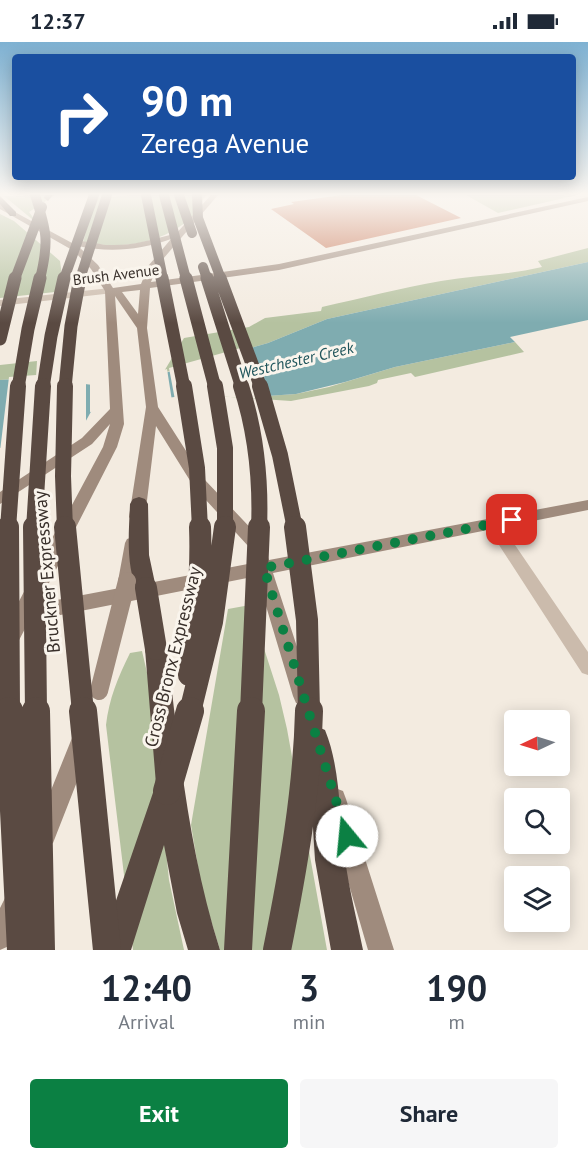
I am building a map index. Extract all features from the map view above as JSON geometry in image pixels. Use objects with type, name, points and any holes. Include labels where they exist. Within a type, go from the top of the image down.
[{"type":"highway","points":[[0,339],[20,260],[28,237]]},
{"type":"highway","points":[[40,237],[43,272]]},
{"type":"highway","points":[[21,950],[9,707],[8,520],[19,378],[28,329],[43,272],[47,237]]},
{"type":"highway","name":"Bruckner Expressway","points":[[41,950],[34,600],[38,443],[46,362],[56,307],[78,237]]},
{"type":"highway","name":"Bruckner Expressway","points":[[92,237],[86,255],[73,316],[62,454],[65,538],[106,950]]},
{"type":"highway","points":[[154,237],[192,427],[201,511],[201,560],[196,621],[186,695],[166,791]]},
{"type":"highway","name":"Cross Bronx Expressway","points":[[115,950],[166,791],[204,658],[218,592],[225,536],[227,477],[218,397],[175,237]]},
{"type":"highway","points":[[194,237],[245,395],[255,444],[259,483],[258,584],[238,950]]},
{"type":"highway","points":[[205,237],[273,428],[295,524],[305,598],[309,675],[307,744],[296,850],[277,950]]},
{"type":"highway","points":[[139,504],[139,555],[152,613],[178,848],[191,908],[204,950]]},
{"type":"highway","points":[[314,730],[323,780],[330,860],[347,950]]},
{"type":"main road","points":[[62,238],[94,247],[130,247],[170,237]]},
{"type":"main road","points":[[0,937],[33,866],[61,797],[99,691],[127,581],[152,407],[142,328],[147,275],[153,264],[184,237]]},
{"type":"main road","name":"Brush Avenue","points":[[110,291],[279,267],[414,237]]},
{"type":"main road","points":[[0,662],[110,447],[117,424],[110,291],[95,267],[62,238]]},
{"type":"main road","points":[[110,291],[121,295],[142,328]]},
{"type":"main road","points":[[152,407],[199,483],[256,544],[381,950]]},
{"type":"main road","points":[[0,499],[87,441],[117,409]]},
{"type":"main road","points":[[0,619],[588,505]]},
{"type":"street","name":"Brush Avenue","points":[[0,303],[110,291]]},
{"type":"street","points":[[493,524],[588,667]]},
{"type":"green space","points":[[0,237],[33,237],[60,261],[64,291],[0,298]]},
{"type":"green space","points":[[84,237],[158,237],[126,245],[83,242]]},
{"type":"green space","points":[[588,248],[588,262],[327,319],[268,343],[163,373],[184,338],[249,327],[265,318],[321,311],[322,307],[426,284],[542,267],[538,261]]},
{"type":"green space","points":[[515,342],[524,352],[415,377],[411,373],[378,380],[377,383],[369,386],[291,401],[216,396],[296,394],[329,387],[395,367]]},
{"type":"green space","points":[[37,361],[36,378],[0,380],[0,365]]},
{"type":"green space","points":[[250,605],[279,695],[287,729],[327,950],[220,950],[202,891],[191,825],[228,609]]},
{"type":"green space","points":[[142,651],[148,677],[169,880],[184,950],[133,950],[106,725],[118,679],[130,653]]},
{"type":"water","name":"Westchester Creek","points":[[588,262],[588,320],[510,337],[515,342],[395,367],[296,394],[267,396],[204,393],[93,408],[77,437],[0,448],[0,380],[36,378],[93,385],[151,377],[268,343],[327,319]]},
{"type":"pier","points":[[251,345],[266,399],[213,396],[175,400],[169,368]]},
{"type":"pier","points":[[167,369],[172,401],[90,412],[90,382],[150,374]]},
{"type":"pier","points":[[36,375],[86,381],[86,428],[78,440],[0,451],[9,377]]},
{"type":"building","points":[[311,237],[374,237],[326,248]]},
{"type":"route","points":[[347,836],[264,568],[512,520]]}]
